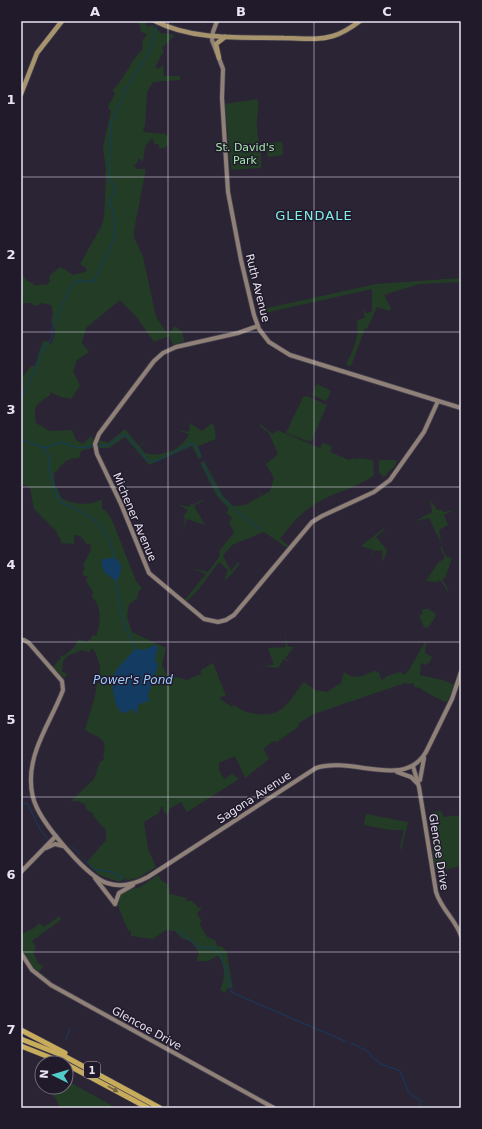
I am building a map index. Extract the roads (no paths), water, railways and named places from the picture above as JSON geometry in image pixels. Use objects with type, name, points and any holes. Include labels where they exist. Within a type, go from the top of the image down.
[{"type":"highway","points":[[21,1030],[48,1043],[133,1093]]},
{"type":"highway","name":"1","points":[[21,1039],[59,1053],[160,1108]]},
{"type":"highway","name":"1","points":[[21,1046],[44,1055]]},
{"type":"highway","name":"1","points":[[74,1068],[148,1108]]},
{"type":"main road","points":[[21,94],[37,54],[62,21]]},
{"type":"main road","points":[[157,22],[180,32],[225,37],[324,38],[342,32],[360,21]]},
{"type":"main road","points":[[220,58],[216,44],[225,37]]},
{"type":"street","points":[[212,35],[217,21]]},
{"type":"street","name":"Ruth Avenue","points":[[212,35],[214,47],[220,58],[223,69],[222,98],[228,192],[244,272],[258,326],[269,342],[290,355],[461,408]]},
{"type":"street","name":"Michener Avenue","points":[[258,326],[238,333],[176,347],[164,352],[152,364],[99,434],[96,442],[96,453],[121,504],[148,572],[205,620],[218,622],[231,617],[312,522],[376,490],[390,480],[424,432],[438,401]]},
{"type":"street","points":[[21,640],[30,642],[62,682],[61,695],[36,752],[31,776],[34,803],[40,815],[56,836],[94,876],[115,904],[119,893],[137,882]]},
{"type":"street","points":[[413,766],[421,760],[426,752],[452,699],[461,672]]},
{"type":"street","points":[[420,786],[420,772],[426,752]]},
{"type":"street","name":"Sagona Avenue","points":[[94,876],[106,883],[115,885],[137,882],[316,768],[335,764],[394,771],[406,770],[413,766]]},
{"type":"street","name":"Glencoe Drive","points":[[413,766],[420,786],[436,892],[461,936]]},
{"type":"street","points":[[394,771],[411,777],[420,786]]},
{"type":"street","points":[[21,872],[56,836]]},
{"type":"street","points":[[46,848],[56,844],[68,849]]},
{"type":"street","name":"Glencoe Drive","points":[[21,953],[32,970],[47,982],[274,1108]]},
{"type":"water","points":[[114,558],[121,565],[121,572],[116,581],[104,572],[101,562],[103,559]]},
{"type":"water","name":"Power's Pond","points":[[155,645],[158,647],[155,660],[158,665],[148,695],[149,702],[148,703],[146,701],[138,705],[137,715],[133,709],[128,712],[119,710],[116,705],[111,680],[117,669],[135,649],[144,650]]},
{"type":"waterway","points":[[21,400],[44,348],[52,338],[52,329],[69,289],[73,284],[80,280],[89,282],[94,281],[111,247],[115,232],[114,216],[109,199],[114,195],[114,184],[109,181],[111,123],[127,87],[149,53],[157,24]]},
{"type":"waterway","points":[[99,446],[107,445],[126,435],[148,461],[157,461],[192,443],[197,448],[201,457]]},
{"type":"waterway","points":[[21,439],[46,449],[49,457],[49,470],[60,502],[80,511],[96,522],[108,537],[114,558]]},
{"type":"waterway","points":[[43,447],[49,447],[60,442],[79,448],[93,446]]},
{"type":"waterway","points":[[203,462],[213,484],[219,493],[234,509],[261,530]]},
{"type":"waterway","points":[[116,581],[121,615],[135,649]]},
{"type":"waterway","points":[[21,805],[27,803],[41,831],[48,839]]},
{"type":"waterway","points":[[72,847],[80,854]]},
{"type":"waterway","points":[[84,859],[93,869],[113,872],[126,881]]},
{"type":"waterway","points":[[178,930],[199,948],[212,948],[220,954],[227,973],[231,991],[233,993],[347,1042]]},
{"type":"waterway","points":[[66,1039],[70,1029]]},
{"type":"waterway","points":[[351,1043],[369,1052],[372,1057],[381,1064],[400,1071],[409,1093],[421,1101],[420,1105],[422,1108]]},
{"type":"district","name":"GLENDALE","points":[[314,215]]},
{"type":"park label","name":"St. David's Park","points":[[245,153]]}]
